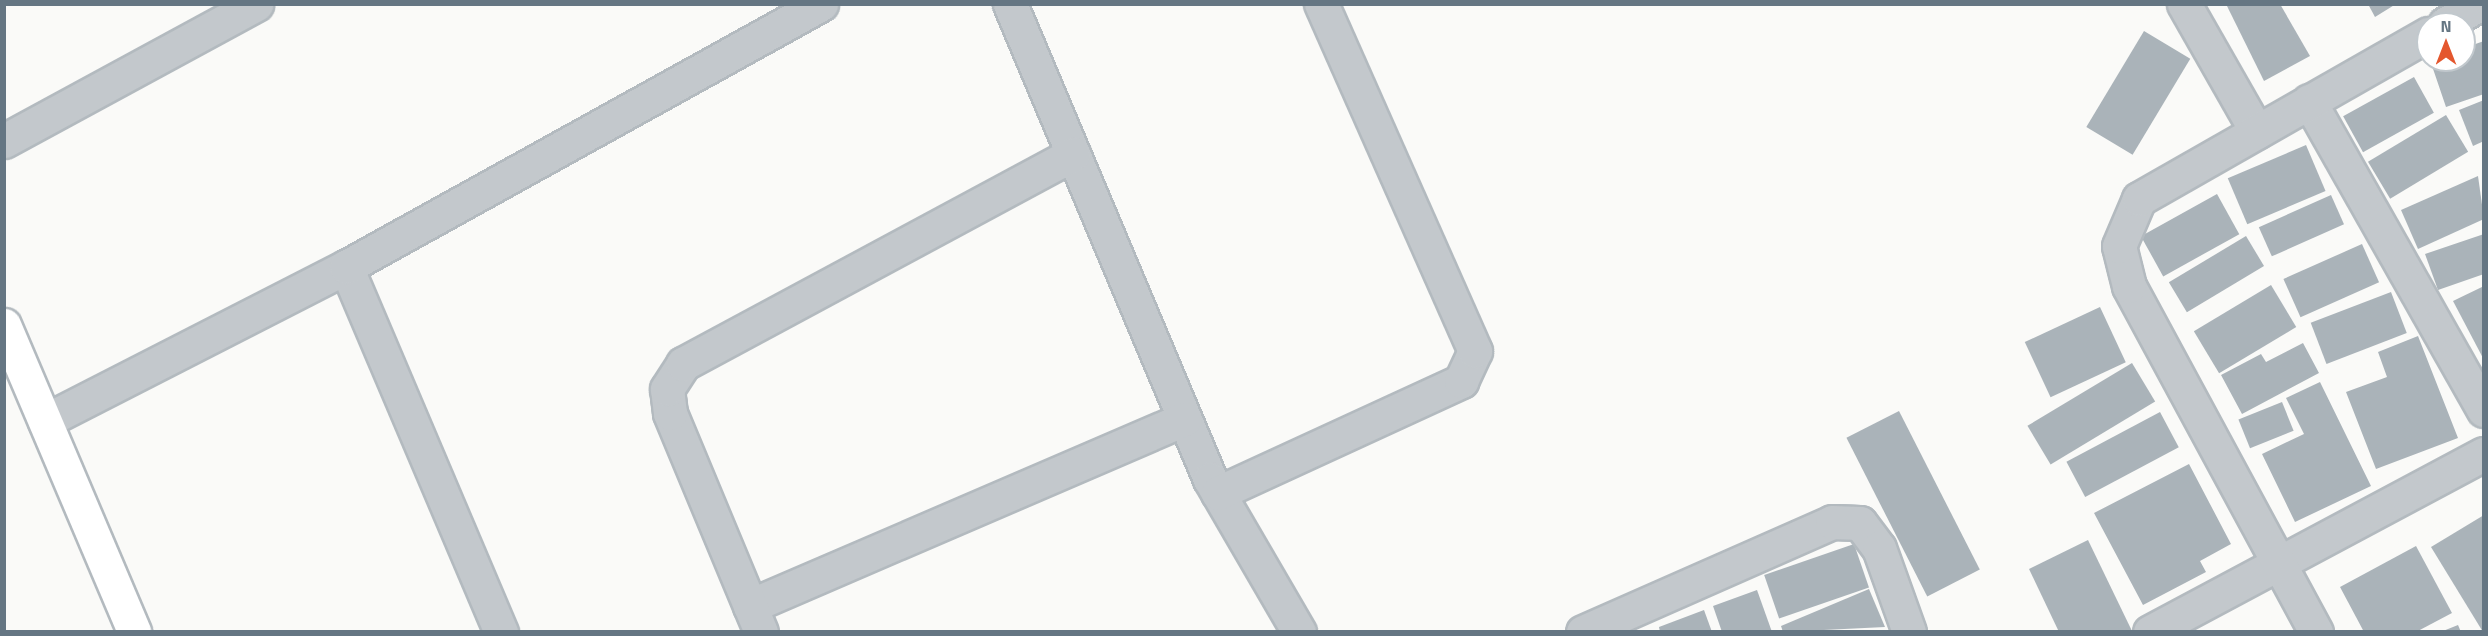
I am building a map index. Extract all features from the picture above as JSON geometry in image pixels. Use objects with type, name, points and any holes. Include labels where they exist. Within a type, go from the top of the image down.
[{"type":"main road","points":[[4,325],[134,632]]},
{"type":"street","points":[[45,421],[346,267],[821,4]]},
{"type":"street","points":[[1010,4],[1218,493],[1299,632]]},
{"type":"street","points":[[1218,493],[1461,381],[1475,351],[1321,4]]},
{"type":"street","points":[[2184,4],[2257,132]]},
{"type":"street","points":[[2465,12],[2479,4]]},
{"type":"street","points":[[4,141],[246,7]]},
{"type":"street","points":[[2316,632],[2129,286],[2119,246],[2139,199],[2416,41]]},
{"type":"street","points":[[2309,101],[2484,410]]},
{"type":"street","points":[[1073,154],[683,364],[667,389],[670,413],[755,619],[1185,419]]},
{"type":"street","points":[[346,267],[501,632]]},
{"type":"street","points":[[2150,632],[2484,454]]},
{"type":"street","points":[[1584,632],[1832,522],[1860,523],[1879,548],[1909,632]]},
{"type":"building","points":[[2226,4],[2280,4],[2310,56],[2264,81]]},
{"type":"building","points":[[2368,4],[2396,4],[2375,17]]},
{"type":"building","points":[[2144,31],[2190,59],[2133,155],[2086,127]]},
{"type":"building","points":[[2484,41],[2484,94],[2446,107],[2434,72],[2476,72],[2476,44]]},
{"type":"building","points":[[2414,77],[2434,113],[2363,152],[2343,116]]},
{"type":"building","points":[[2484,100],[2484,141],[2473,146],[2459,110]]},
{"type":"building","points":[[2446,115],[2468,152],[2390,199],[2368,162]]},
{"type":"building","points":[[2306,145],[2326,191],[2247,224],[2228,178]]},
{"type":"building","points":[[2478,176],[2484,219],[2418,249],[2401,210]]},
{"type":"building","points":[[2217,194],[2239,234],[2163,276],[2141,236]]},
{"type":"building","points":[[2331,195],[2344,224],[2272,256],[2259,227]]},
{"type":"building","points":[[2484,234],[2484,274],[2438,290],[2425,254]]},
{"type":"building","points":[[2246,236],[2264,266],[2187,312],[2169,282]]},
{"type":"building","points":[[2362,244],[2379,282],[2301,317],[2283,279]]},
{"type":"building","points":[[2271,285],[2296,327],[2219,373],[2194,331]]},
{"type":"building","points":[[2484,286],[2484,360],[2453,301]]},
{"type":"building","points":[[2391,292],[2407,333],[2326,364],[2311,323]]},
{"type":"building","points":[[2100,307],[2126,362],[2051,397],[2025,342]]},
{"type":"building","points":[[2418,336],[2458,438],[2376,469],[2346,392],[2387,377],[2378,352]]},
{"type":"building","points":[[2303,343],[2319,373],[2242,414],[2221,375],[2261,354],[2266,362]]},
{"type":"building","points":[[2132,363],[2155,402],[2051,464],[2027,426]]},
{"type":"building","points":[[2320,382],[2371,486],[2295,522],[2262,454],[2304,434],[2286,398]]},
{"type":"building","points":[[2282,402],[2294,431],[2250,448],[2238,420]]},
{"type":"building","points":[[1899,411],[1980,570],[1927,596],[1846,438]]},
{"type":"building","points":[[2160,412],[2179,447],[2085,497],[2066,462]]},
{"type":"building","points":[[2189,464],[2231,544],[2200,561],[2206,572],[2143,605],[2094,513]]},
{"type":"building","points":[[2484,515],[2484,632],[2483,632],[2431,547]]},
{"type":"building","points":[[2088,540],[2132,631],[2059,632],[2029,569]]},
{"type":"building","points":[[1854,544],[1869,587],[1779,618],[1764,575]]},
{"type":"building","points":[[2416,546],[2452,613],[2416,632],[2364,632],[2340,587]]},
{"type":"building","points":[[1869,589],[1885,627],[1783,632],[1781,626]]},
{"type":"building","points":[[1757,590],[1772,632],[1722,632],[1713,606]]},
{"type":"building","points":[[1704,610],[1712,632],[1660,632],[1659,627]]},
{"type":"building","points":[[2458,625],[2461,632],[2443,632],[2443,631]]}]
